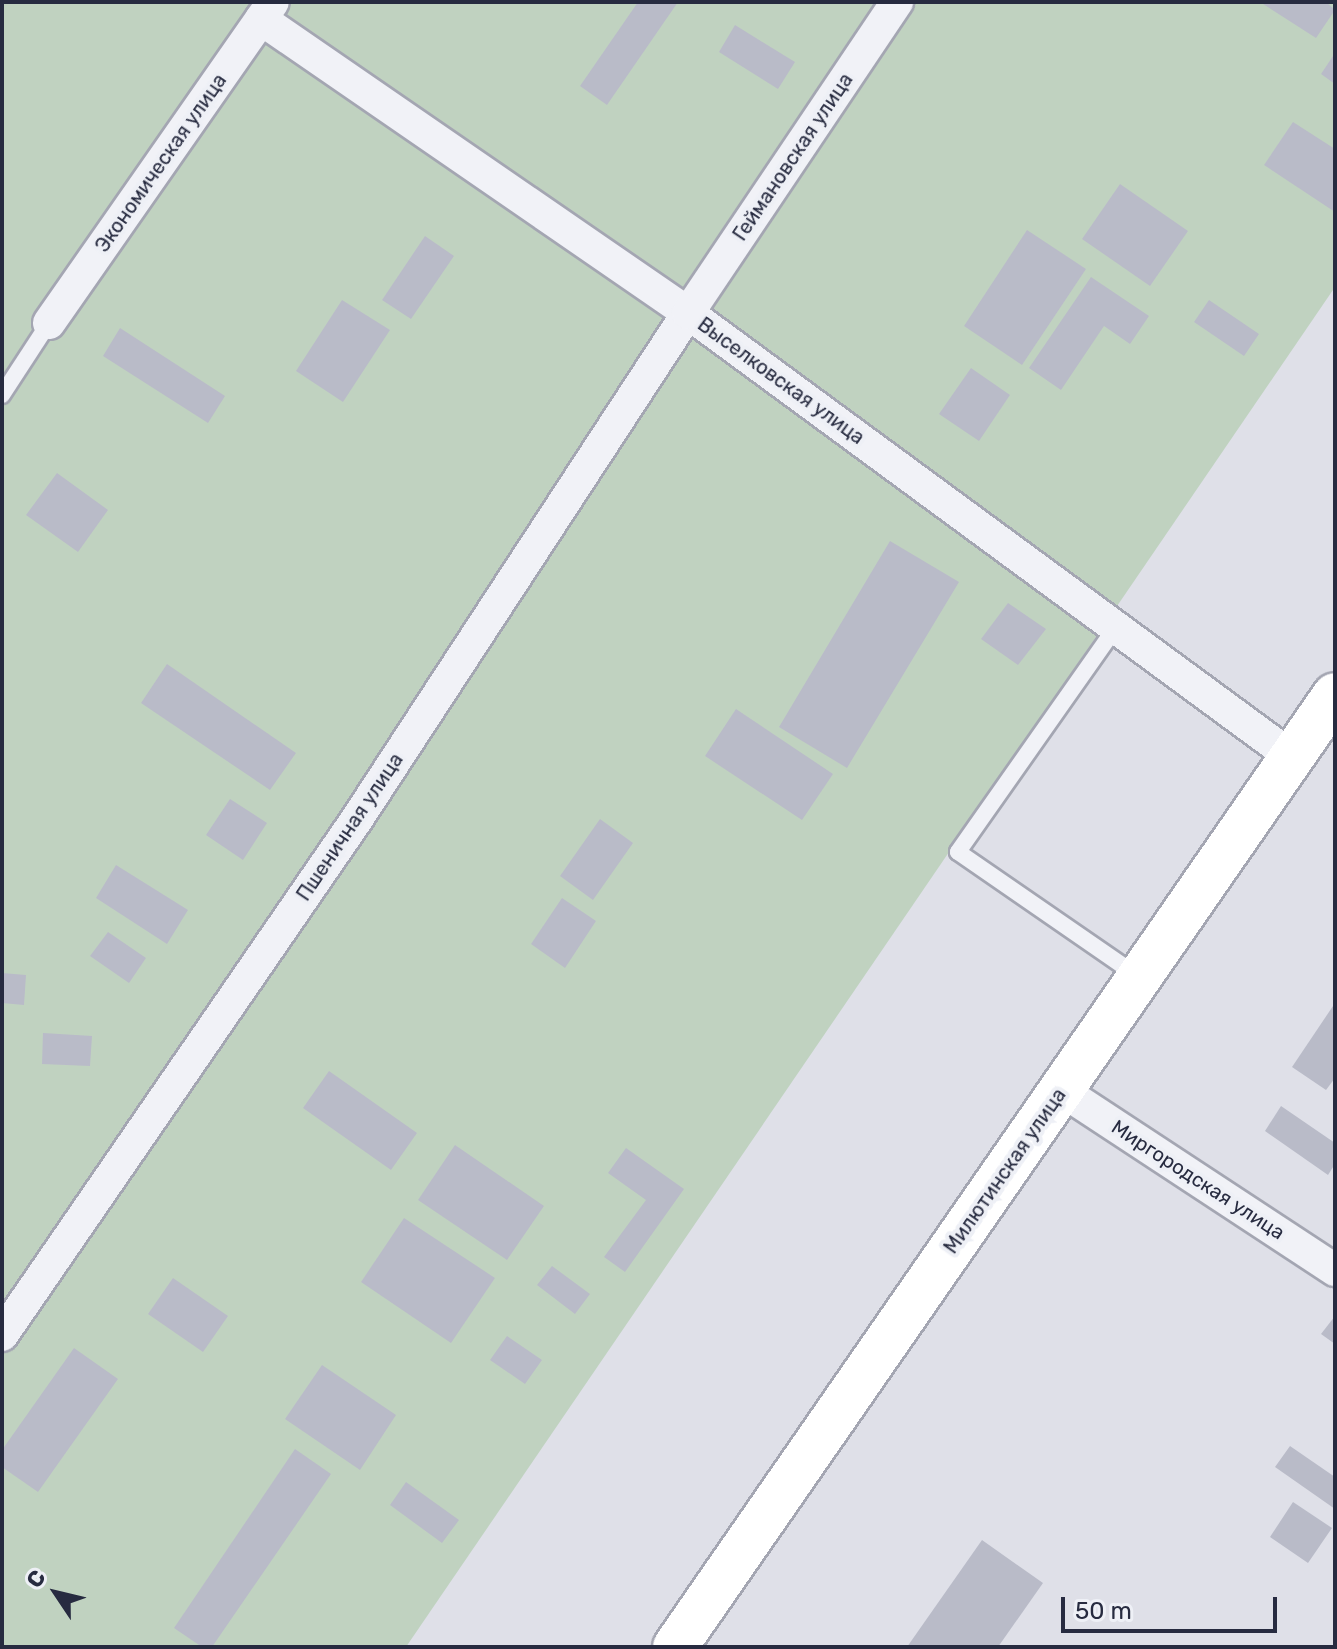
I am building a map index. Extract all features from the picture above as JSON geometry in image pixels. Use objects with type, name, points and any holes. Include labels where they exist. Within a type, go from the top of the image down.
[{"type":"main road","name":"Милютинская улица","points":[[675,1647],[1292,757],[1332,704]]},
{"type":"street","name":"Геймановская улица","points":[[688,313],[897,2]]},
{"type":"street","name":"Выселковская улица","points":[[267,10],[688,313],[1292,757]]},
{"type":"street","name":"Экономическая улица","points":[[49,323],[267,10]]},
{"type":"street","name":"Пшеничная улица","points":[[2,1335],[357,819],[688,313]]},
{"type":"street","name":"Миргородская улица","points":[[1061,1090],[1335,1270]]},
{"type":"lane","points":[[2,395],[49,323]]},
{"type":"lane","points":[[1116,627],[958,852],[1140,976]]},
{"type":"green space","points":[[2,2],[1335,2],[1335,287],[406,1647],[2,1647]]},
{"type":"building","points":[[638,2],[678,2],[607,105],[580,86]]},
{"type":"building","points":[[1260,2],[1326,2],[1335,10],[1316,38]]},
{"type":"building","points":[[735,25],[795,62],[778,89],[719,52]]},
{"type":"building","points":[[1335,53],[1335,84],[1321,74]]},
{"type":"building","points":[[1293,122],[1335,149],[1335,212],[1264,165]]},
{"type":"building","points":[[1120,184],[1188,231],[1150,286],[1082,239]]},
{"type":"building","points":[[1027,230],[1086,269],[1022,365],[964,326]]},
{"type":"building","points":[[425,236],[454,256],[411,319],[382,300]]},
{"type":"building","points":[[1091,277],[1149,316],[1130,344],[1104,326],[1061,390],[1029,368]]},
{"type":"building","points":[[342,300],[390,330],[343,402],[296,371]]},
{"type":"building","points":[[1209,300],[1259,334],[1244,356],[1194,322]]},
{"type":"building","points":[[120,328],[225,396],[208,423],[103,356]]},
{"type":"building","points":[[971,368],[1010,395],[979,441],[939,414]]},
{"type":"building","points":[[57,473],[108,510],[78,552],[26,515]]},
{"type":"building","points":[[890,541],[959,582],[847,768],[779,727]]},
{"type":"building","points":[[1008,603],[1046,629],[1018,665],[981,639]]},
{"type":"building","points":[[167,664],[296,753],[270,790],[141,703]]},
{"type":"building","points":[[736,709],[833,774],[802,820],[705,756]]},
{"type":"building","points":[[230,799],[267,823],[243,860],[206,835]]},
{"type":"building","points":[[600,819],[633,843],[593,900],[560,876]]},
{"type":"building","points":[[116,865],[188,910],[167,944],[96,898]]},
{"type":"building","points":[[562,898],[596,921],[565,968],[531,944]]},
{"type":"building","points":[[108,932],[146,958],[129,983],[90,956]]},
{"type":"building","points":[[2,973],[26,975],[24,1005],[2,1003]]},
{"type":"building","points":[[1335,1003],[1335,1078],[1326,1090],[1292,1067]]},
{"type":"building","points":[[43,1033],[92,1036],[90,1066],[42,1064]]},
{"type":"building","points":[[329,1071],[417,1133],[391,1170],[303,1108]]},
{"type":"building","points":[[1281,1106],[1335,1143],[1335,1164],[1328,1175],[1265,1131]]},
{"type":"building","points":[[455,1145],[544,1206],[507,1260],[418,1200]]},
{"type":"building","points":[[626,1148],[684,1189],[625,1272],[604,1257],[646,1200],[608,1173]]},
{"type":"building","points":[[404,1218],[495,1278],[451,1343],[361,1282]]},
{"type":"building","points":[[552,1266],[590,1294],[575,1314],[537,1285]]},
{"type":"building","points":[[173,1278],[228,1316],[203,1352],[148,1314]]},
{"type":"building","points":[[1335,1316],[1335,1344],[1321,1334]]},
{"type":"building","points":[[507,1336],[542,1360],[525,1384],[490,1360]]},
{"type":"building","points":[[74,1348],[118,1379],[38,1492],[2,1467],[2,1450]]},
{"type":"building","points":[[322,1365],[396,1415],[360,1470],[285,1419]]},
{"type":"building","points":[[1290,1446],[1335,1477],[1335,1509],[1275,1467]]},
{"type":"building","points":[[295,1449],[331,1474],[212,1647],[202,1647],[174,1628]]},
{"type":"building","points":[[406,1482],[459,1520],[442,1543],[390,1505]]},
{"type":"building","points":[[1293,1502],[1332,1528],[1308,1563],[1270,1537]]},
{"type":"building","points":[[982,1540],[1043,1583],[998,1647],[907,1647]]}]
